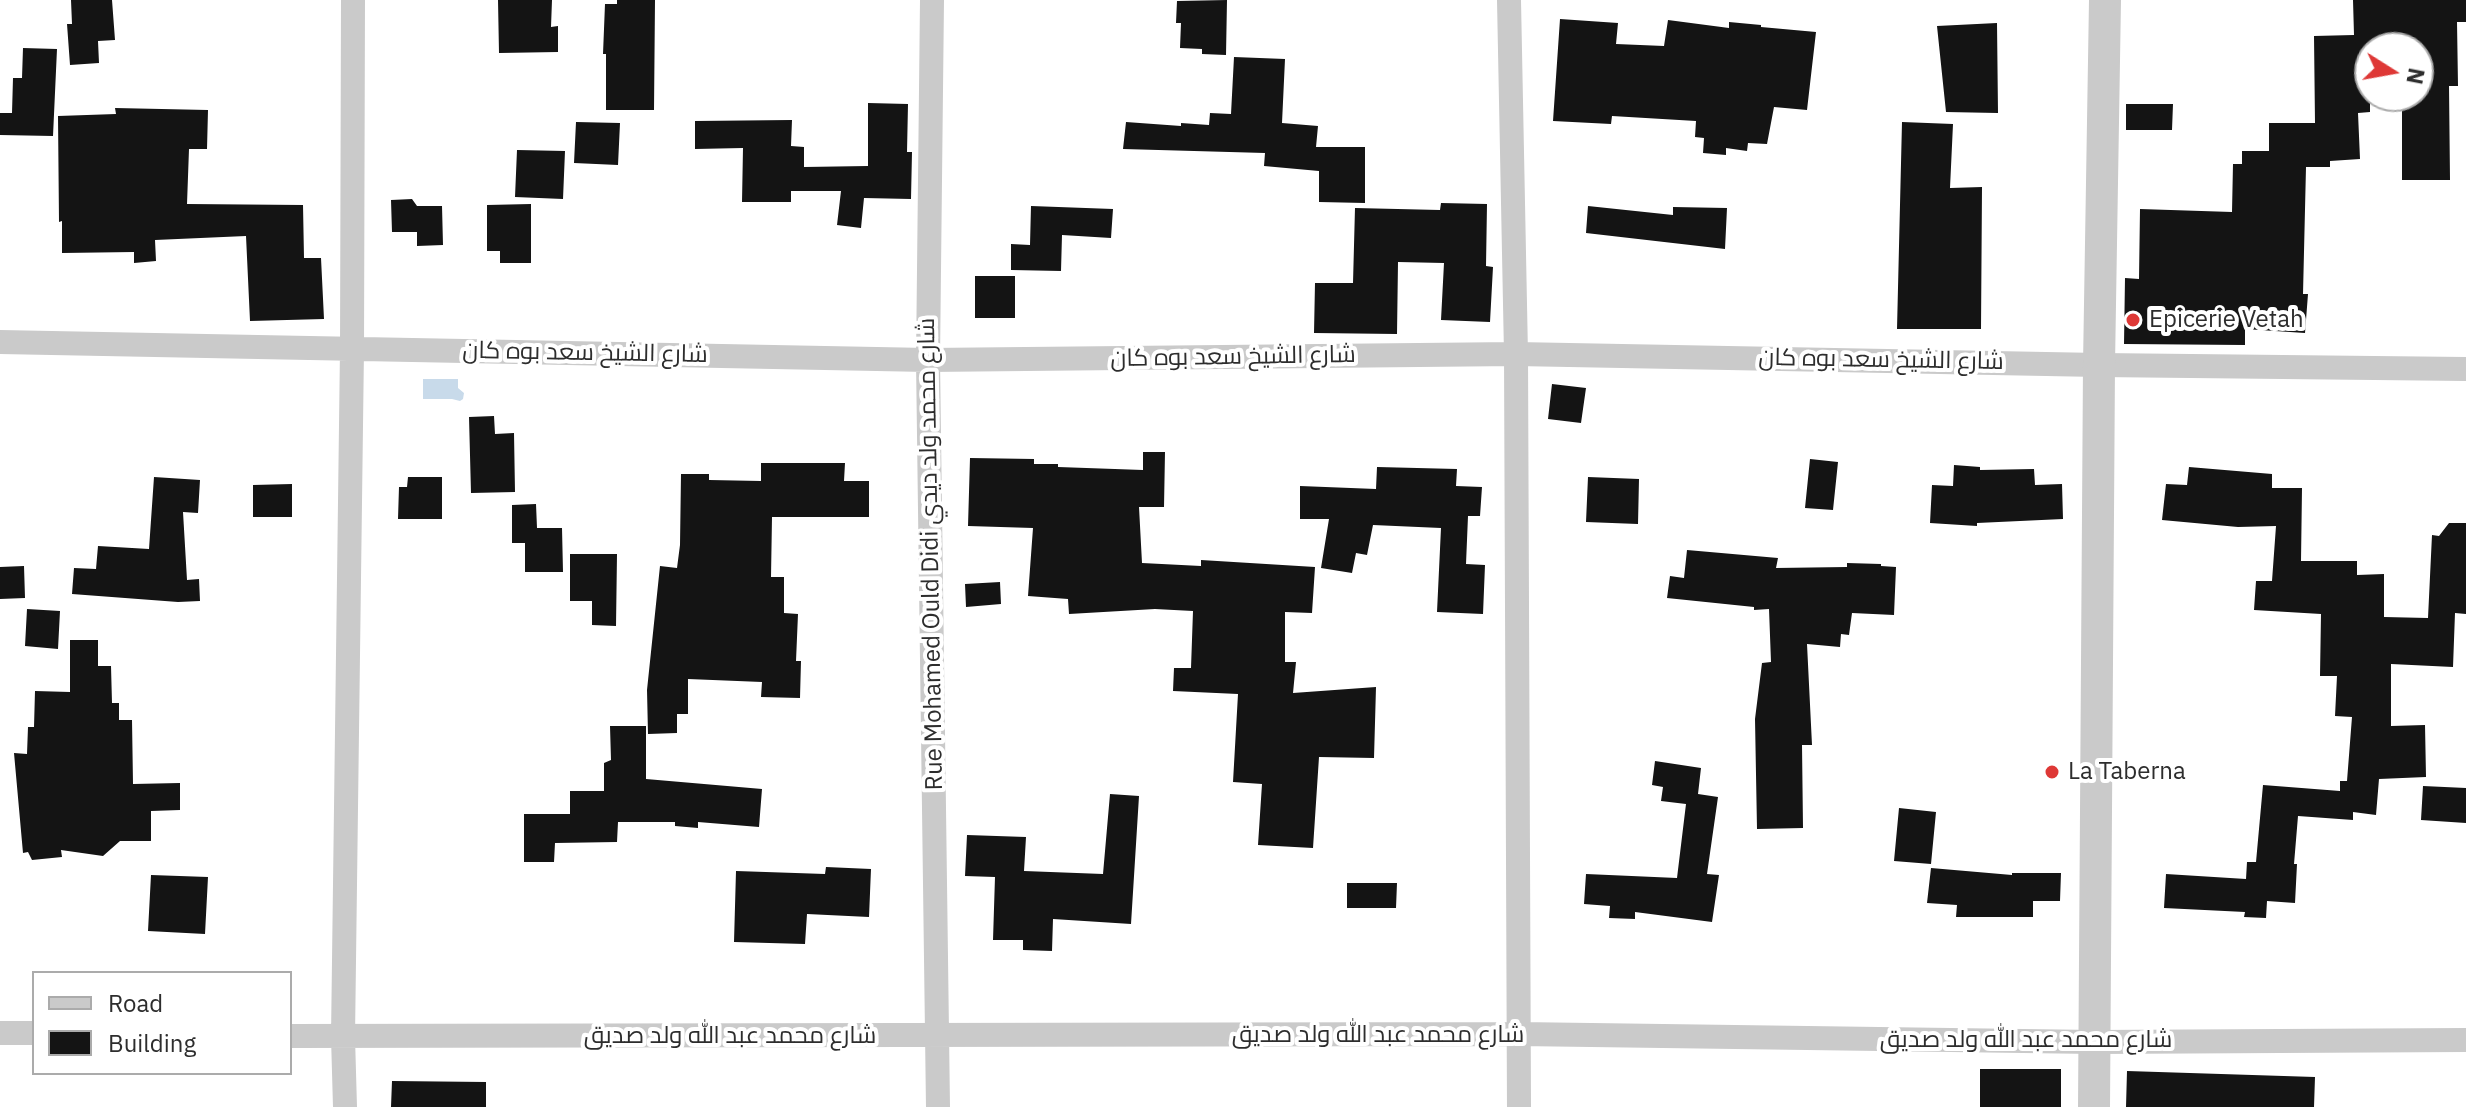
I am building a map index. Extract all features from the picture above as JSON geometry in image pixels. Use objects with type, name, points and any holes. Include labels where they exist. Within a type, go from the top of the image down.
[{"type":"street","points":[[345,1107],[343,1037],[353,0]]},
{"type":"street","name":"Rue Mohamed Ould Didi شارع محمد ولد ديدي","points":[[932,0],[928,360],[938,1107]]},
{"type":"street","points":[[1509,0],[1516,354],[1519,1107]]},
{"type":"street","points":[[2094,1107],[2105,0]]},
{"type":"street","name":"شارع الشيخ سعد بوه كان","points":[[0,342],[928,360],[1516,354],[2466,369]]},
{"type":"street","points":[[0,1033],[32,1033]]},
{"type":"street","name":"شارع محمد عبد الله ولد صديق","points":[[292,1036],[1519,1034],[2095,1042],[2466,1040]]},
{"type":"water","points":[[423,379],[458,379],[458,388],[464,393],[463,399],[423,399]]},
{"type":"building","points":[[71,0],[112,0],[115,40],[98,41],[99,63],[70,65],[67,24],[72,24]]},
{"type":"building","points":[[498,0],[552,0],[551,27],[558,26],[558,52],[499,53]]},
{"type":"building","points":[[617,0],[655,0],[654,110],[606,110],[606,54],[603,54],[605,4],[617,4]]},
{"type":"building","points":[[1227,0],[1226,55],[1202,54],[1202,49],[1180,48],[1181,23],[1176,23],[1177,1]]},
{"type":"building","points":[[2353,0],[2466,0],[2466,22],[2457,22],[2458,86],[2449,86],[2450,180],[2402,180],[2402,112],[2434,112],[2434,32],[2354,32],[2354,35]]},
{"type":"building","points":[[1560,19],[1618,23],[1616,44],[1664,46],[1668,20],[1729,28],[1729,22],[1816,32],[1807,110],[1774,107],[1767,144],[1748,143],[1747,151],[1726,148],[1726,155],[1703,153],[1704,138],[1695,137],[1696,121],[1612,116],[1611,124],[1553,121]]},
{"type":"building","points":[[1997,23],[1998,113],[1946,112],[1937,26]]},
{"type":"building","points":[[2354,35],[2354,112],[2370,112],[2358,113],[2360,159],[2330,161],[2330,167],[2306,167],[2303,294],[2308,294],[2305,333],[2245,329],[2245,345],[2124,344],[2125,278],[2139,279],[2140,209],[2232,212],[2233,164],[2242,164],[2242,151],[2269,151],[2269,123],[2315,123],[2314,36]]},
{"type":"building","points":[[23,48],[57,49],[53,136],[0,135],[0,113],[12,113],[13,78],[22,78]]},
{"type":"building","points":[[1234,57],[1285,59],[1282,123],[1318,126],[1316,147],[1365,147],[1365,203],[1319,202],[1319,171],[1264,166],[1265,153],[1123,149],[1126,122],[1209,125],[1210,113],[1231,114]]},
{"type":"building","points":[[868,103],[908,104],[907,152],[912,152],[911,199],[864,198],[861,228],[837,225],[841,191],[791,191],[791,202],[742,202],[743,148],[695,149],[695,121],[792,120],[791,146],[804,147],[804,167],[868,166]]},
{"type":"building","points":[[2126,104],[2173,104],[2172,130],[2126,130]]},
{"type":"building","points":[[115,108],[208,110],[207,149],[189,149],[187,204],[303,205],[304,258],[321,258],[324,319],[250,321],[246,236],[155,240],[156,261],[134,263],[134,252],[62,253],[58,116],[116,114]]},
{"type":"building","points":[[576,122],[620,123],[618,165],[574,163]]},
{"type":"building","points":[[1902,122],[1953,124],[1950,188],[1982,187],[1981,329],[1897,329]]},
{"type":"building","points":[[517,150],[565,151],[563,199],[515,197]]},
{"type":"building","points":[[412,199],[417,206],[442,206],[443,245],[417,246],[417,232],[392,232],[391,200]]},
{"type":"building","points":[[1441,203],[1487,204],[1486,266],[1493,267],[1490,322],[1441,320],[1444,263],[1398,262],[1397,334],[1314,333],[1315,283],[1353,283],[1355,208],[1440,210]]},
{"type":"building","points":[[531,204],[531,263],[500,263],[500,251],[487,251],[487,205]]},
{"type":"building","points":[[1031,206],[1113,209],[1111,238],[1062,235],[1061,271],[1011,270],[1011,244],[1030,245]]},
{"type":"building","points":[[1588,206],[1673,215],[1673,207],[1727,208],[1725,249],[1586,233]]},
{"type":"building","points":[[975,276],[1015,276],[1015,318],[975,318]]},
{"type":"building","points":[[1552,384],[1586,388],[1581,423],[1548,419]]},
{"type":"building","points":[[494,416],[495,434],[514,433],[515,492],[471,493],[469,417]]},
{"type":"building","points":[[1143,452],[1165,452],[1164,507],[1139,507],[1142,563],[1201,566],[1201,560],[1315,567],[1312,613],[1285,612],[1285,662],[1296,662],[1293,693],[1376,687],[1374,758],[1319,757],[1313,848],[1258,845],[1262,784],[1233,782],[1238,694],[1173,691],[1174,668],[1191,668],[1193,611],[1155,609],[1069,614],[1068,599],[1028,596],[1033,528],[968,526],[970,458],[1034,459],[1034,464],[1058,464],[1058,467],[1143,470]]},
{"type":"building","points":[[1810,459],[1838,462],[1833,510],[1805,508]]},
{"type":"building","points":[[761,463],[845,463],[844,481],[869,481],[869,517],[772,517],[771,577],[784,577],[784,613],[798,614],[796,661],[801,661],[800,698],[761,697],[762,682],[688,679],[688,714],[677,714],[677,733],[648,734],[647,690],[660,566],[677,568],[681,474],[709,474],[709,480],[761,481]]},
{"type":"building","points":[[1954,465],[1980,467],[1980,470],[2034,469],[2035,485],[2062,484],[2063,519],[1977,523],[1977,526],[1930,523],[1932,485],[1953,486]]},
{"type":"building","points":[[1377,467],[1457,469],[1456,486],[1482,487],[1480,516],[1468,516],[1466,564],[1485,565],[1483,614],[1437,612],[1441,528],[1373,525],[1367,555],[1356,553],[1352,573],[1321,568],[1329,519],[1300,519],[1300,486],[1376,489]]},
{"type":"building","points":[[2189,467],[2272,474],[2272,488],[2302,488],[2301,561],[2357,561],[2357,575],[2384,574],[2384,617],[2428,618],[2432,535],[2439,536],[2449,523],[2466,523],[2466,614],[2455,613],[2453,667],[2391,664],[2391,726],[2425,725],[2426,777],[2379,779],[2376,815],[2353,812],[2353,820],[2298,816],[2295,903],[2267,901],[2266,918],[2244,917],[2245,912],[2164,908],[2166,874],[2246,879],[2247,862],[2256,862],[2263,785],[2340,791],[2340,781],[2347,781],[2352,717],[2335,716],[2337,676],[2320,676],[2321,614],[2254,610],[2256,581],[2272,581],[2276,526],[2238,527],[2162,520],[2166,484],[2187,485]]},
{"type":"building","points":[[154,477],[200,480],[198,513],[183,512],[187,580],[199,579],[200,601],[72,594],[74,568],[96,569],[98,546],[149,549]]},
{"type":"building","points":[[408,477],[442,477],[442,519],[398,519],[399,487],[407,487]]},
{"type":"building","points":[[1588,477],[1639,479],[1638,524],[1586,522]]},
{"type":"building","points":[[292,484],[292,517],[253,517],[253,485]]},
{"type":"building","points":[[536,504],[537,528],[562,528],[563,572],[525,572],[525,543],[512,543],[512,505]]},
{"type":"building","points":[[1687,550],[1778,558],[1776,568],[1847,567],[1847,563],[1896,567],[1894,615],[1852,613],[1849,635],[1841,634],[1840,647],[1807,644],[1812,745],[1802,745],[1803,828],[1757,829],[1755,719],[1762,663],[1771,662],[1769,609],[1754,610],[1754,607],[1667,598],[1670,576],[1684,578]]},
{"type":"building","points":[[570,554],[617,554],[616,626],[592,625],[592,601],[570,601]]},
{"type":"building","points":[[24,566],[25,598],[0,599],[0,567]]},
{"type":"building","points":[[1000,582],[1001,604],[966,607],[965,584]]},
{"type":"building","points":[[27,609],[60,611],[58,649],[25,646]]},
{"type":"building","points":[[70,640],[98,640],[98,666],[111,666],[112,703],[119,703],[119,720],[132,720],[133,784],[180,783],[180,810],[151,811],[151,841],[120,841],[103,856],[61,850],[62,857],[32,860],[28,852],[23,853],[14,753],[27,754],[28,727],[34,727],[35,691],[70,692]]},
{"type":"building","points":[[610,726],[646,726],[646,779],[762,789],[759,827],[698,822],[698,828],[675,826],[675,822],[618,822],[617,842],[555,843],[554,862],[524,862],[524,814],[570,814],[570,791],[604,791],[604,763],[611,760]]},
{"type":"building","points":[[1655,761],[1701,768],[1698,794],[1718,797],[1707,874],[1719,875],[1712,922],[1635,912],[1635,919],[1609,918],[1610,906],[1584,904],[1586,874],[1677,878],[1686,804],[1661,801],[1663,787],[1652,785]]},
{"type":"building","points":[[2423,786],[2466,788],[2466,823],[2421,820]]},
{"type":"building","points":[[1110,794],[1139,796],[1131,924],[1053,919],[1052,951],[1023,950],[1023,940],[993,940],[995,877],[965,876],[967,835],[1026,837],[1024,871],[1103,874]]},
{"type":"building","points":[[1899,808],[1936,812],[1931,864],[1894,861]]},
{"type":"building","points":[[826,867],[871,869],[869,917],[807,914],[805,944],[734,942],[736,871],[825,874]]},
{"type":"building","points":[[1931,868],[2012,875],[2061,873],[2060,901],[2033,901],[2033,917],[1956,917],[1957,905],[1927,903]]},
{"type":"building","points":[[151,875],[208,877],[205,934],[148,931]]},
{"type":"building","points":[[1347,883],[1397,883],[1396,908],[1347,908]]},
{"type":"building","points":[[1980,1069],[2061,1069],[2061,1107],[1980,1107]]},
{"type":"building","points":[[2127,1071],[2315,1077],[2314,1107],[2126,1107]]},
{"type":"building","points":[[392,1081],[486,1082],[486,1107],[391,1107]]},
{"type":"place","name":"Epicerie Vetah","points":[[2133,320]]},
{"type":"place","name":"La Taberna","points":[[2052,772]]}]
